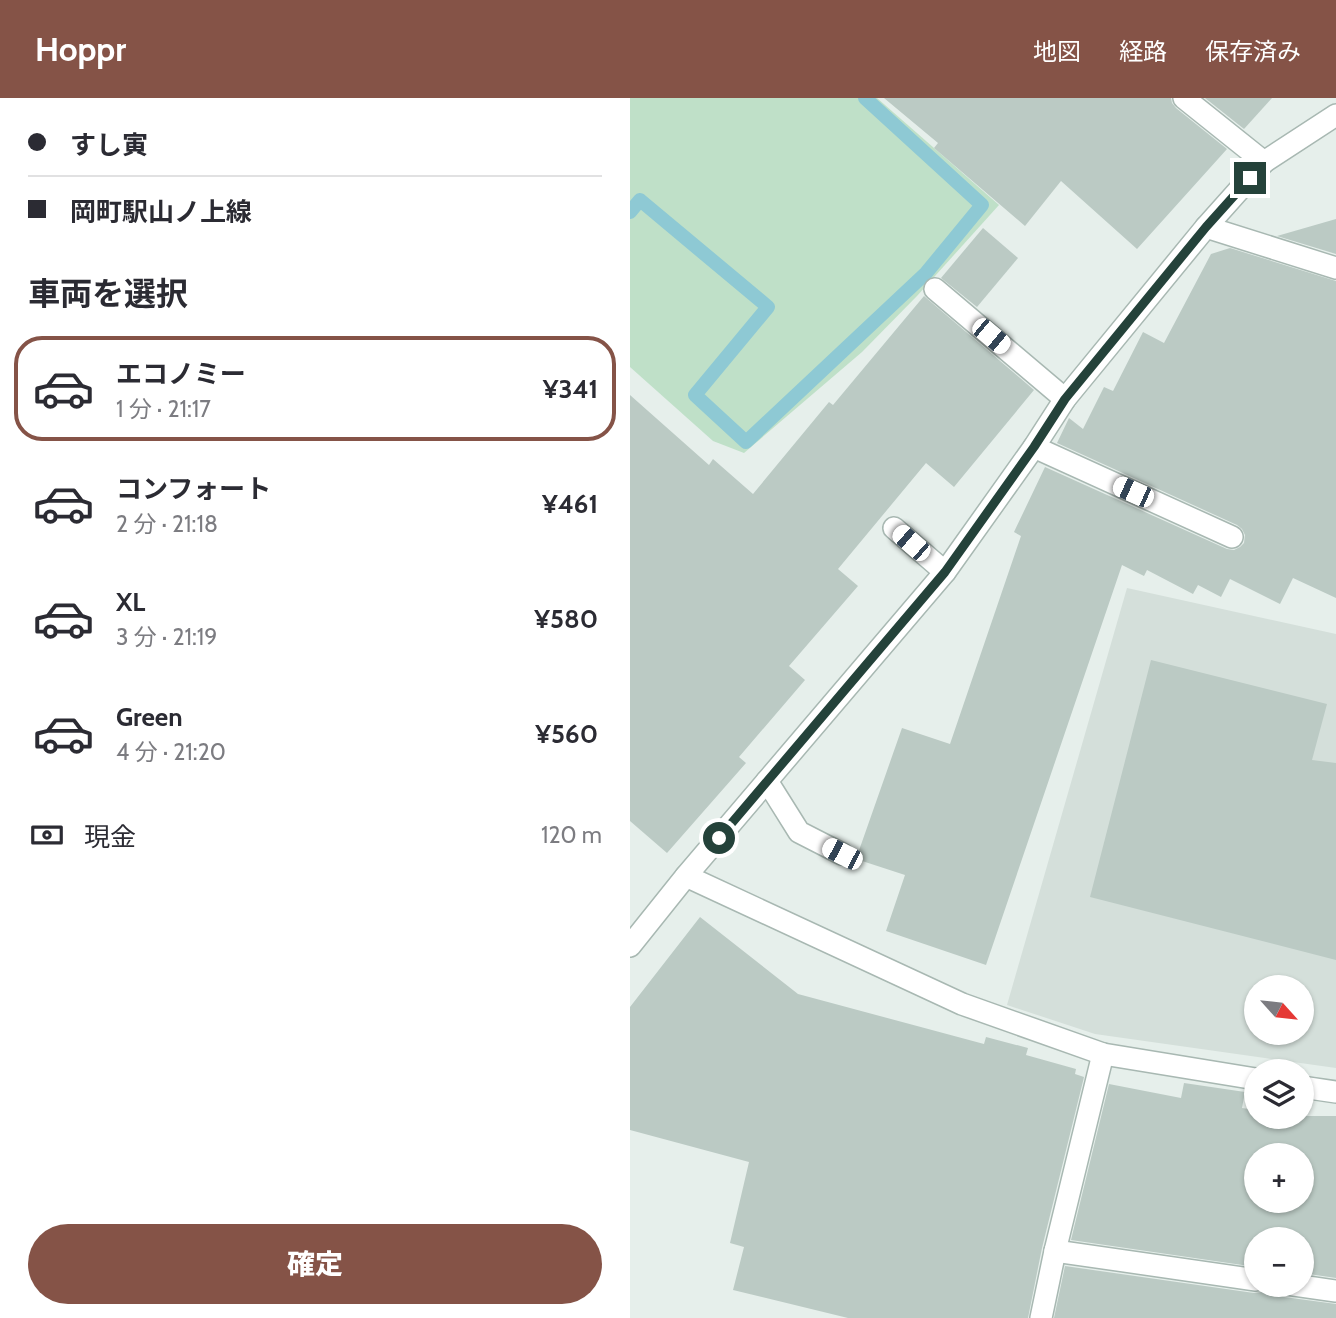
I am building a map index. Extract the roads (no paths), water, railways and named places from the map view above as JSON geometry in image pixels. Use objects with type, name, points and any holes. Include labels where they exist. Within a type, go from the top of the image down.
[{"type":"street","points":[[1184,98],[1264,162]]},
{"type":"street","points":[[630,946],[686,876],[945,572],[1065,399],[1206,227],[1264,162],[1336,115]]},
{"type":"street","points":[[1206,227],[1336,268]]},
{"type":"street","points":[[934,289],[1065,399]]},
{"type":"street","points":[[1034,447],[1232,537]]},
{"type":"street","points":[[894,528],[945,572]]},
{"type":"street","points":[[767,781],[799,832],[842,854]]},
{"type":"street","points":[[686,876],[962,1004],[1103,1054],[1244,1077]]},
{"type":"street","points":[[1041,1318],[1103,1054]]},
{"type":"street","points":[[1314,1089],[1336,1092]]},
{"type":"street","points":[[1055,1251],[1244,1278]]},
{"type":"street","points":[[1314,1288],[1336,1292]]},
{"type":"waterway","points":[[630,212],[640,200],[768,307],[695,395],[746,442],[926,273],[982,205],[865,98]]}]
